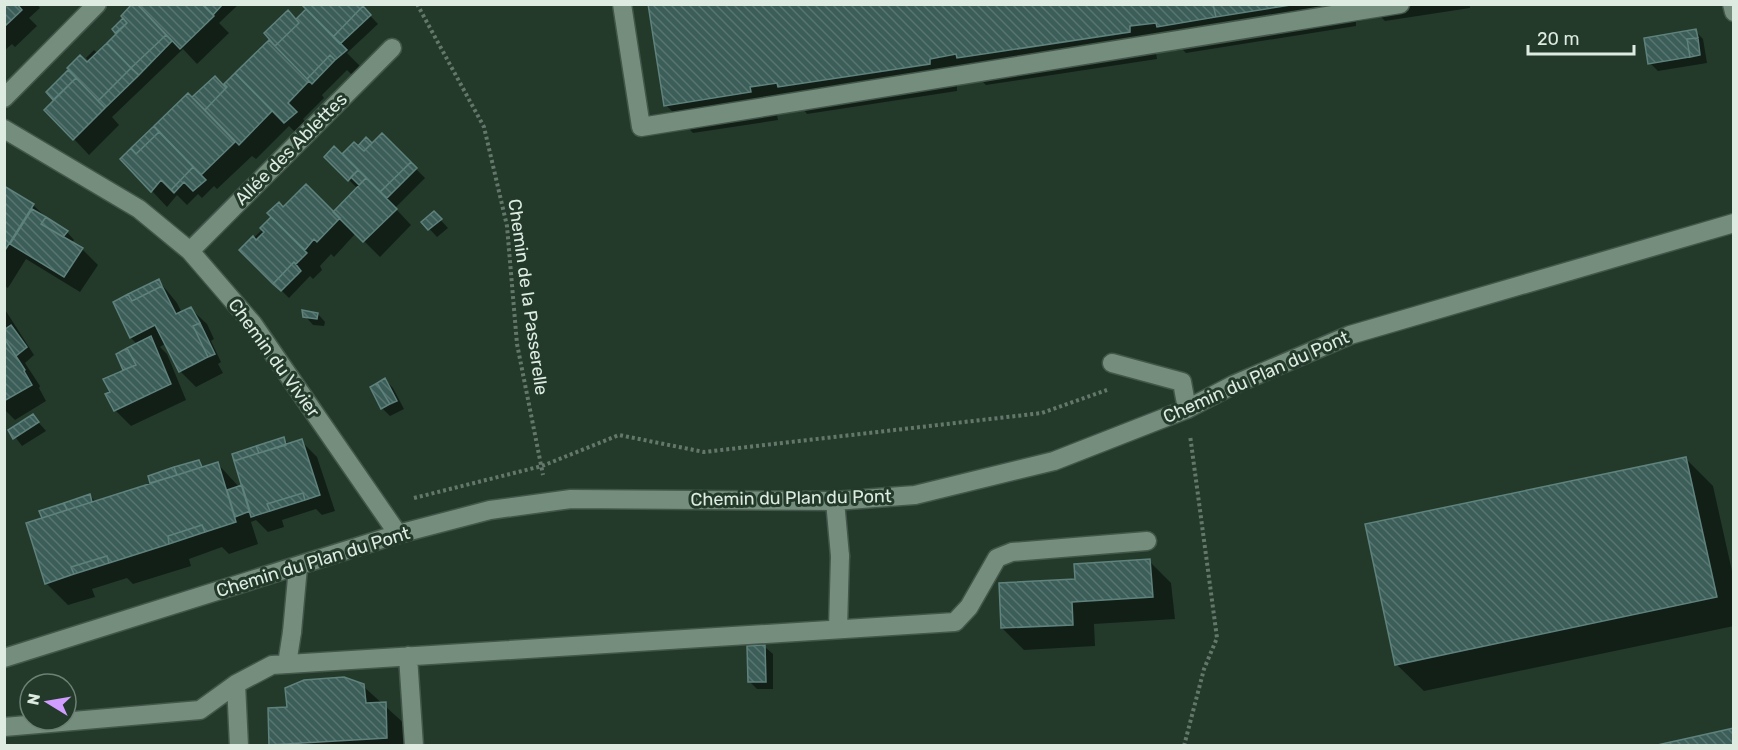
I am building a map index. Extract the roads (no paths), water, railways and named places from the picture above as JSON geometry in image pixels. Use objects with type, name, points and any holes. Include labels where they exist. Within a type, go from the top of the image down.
[{"type":"street","points":[[4,98],[97,4]]},
{"type":"street","points":[[622,4],[640,127],[1400,4]]},
{"type":"street","points":[[1732,4],[1734,12]]},
{"type":"street","name":"Allée des Ablettes","points":[[190,251],[392,48]]},
{"type":"street","name":"Chemin du Vivier","points":[[4,129],[139,209],[190,251],[253,324],[398,534]]},
{"type":"street","name":"Chemin du Plan du Pont","points":[[4,658],[398,534],[490,510],[571,499],[835,501],[915,495],[1054,461],[1187,409],[1233,385],[1350,335],[1734,223]]},
{"type":"street","points":[[1112,363],[1182,382],[1187,409]]},
{"type":"street","points":[[835,501],[840,556],[838,629]]},
{"type":"street","points":[[4,727],[200,710],[236,684],[272,665],[955,622],[969,607],[997,558],[1012,552],[1147,541]]},
{"type":"street","points":[[287,664],[298,567]]},
{"type":"street","points":[[408,656],[414,746]]},
{"type":"street","points":[[236,684],[239,746]]}]
